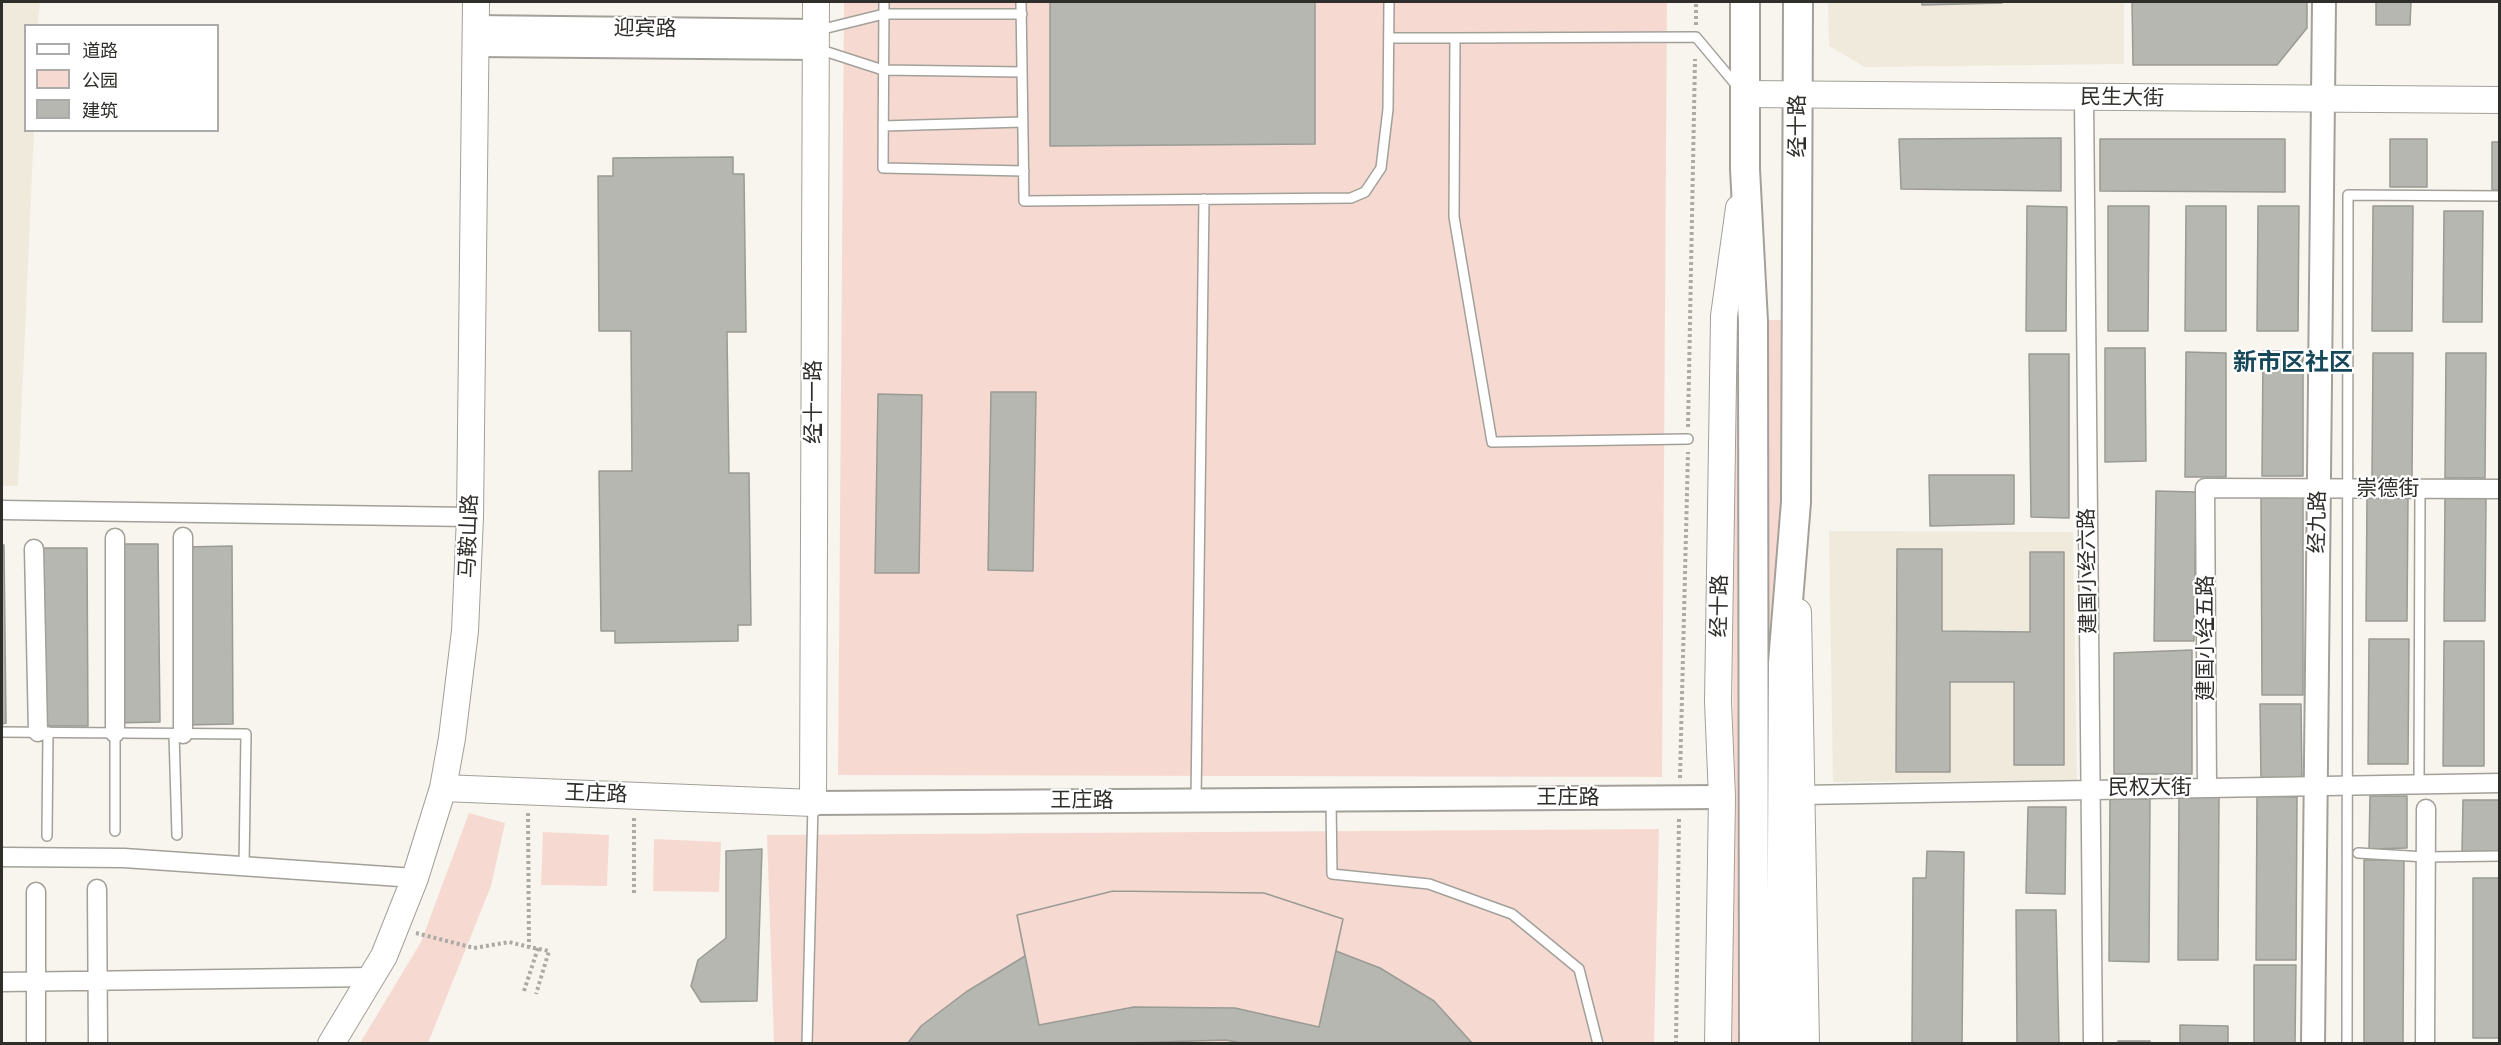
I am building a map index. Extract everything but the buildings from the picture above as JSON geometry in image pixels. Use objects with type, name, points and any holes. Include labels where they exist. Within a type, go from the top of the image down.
[{"type":"highway","name":"经十路","points":[[1745,2],[1745,169],[1753,322],[1754,1044]]},
{"type":"highway","name":"经十路","points":[[1781,1044],[1783,663],[1796,502],[1798,2]]},
{"type":"main road","name":"马鞍山路","points":[[331,1044],[372,977],[416,878],[443,788],[465,640],[470,517],[476,2]]},
{"type":"main road","name":"经十一路","points":[[813,802],[816,2]]},
{"type":"main road","name":"民生大街","points":[[1744,94],[2499,100]]},
{"type":"main road","name":"经十路","points":[[1718,1044],[1722,797],[1718,702],[1724,316],[1745,169]]},
{"type":"main road","name":"经十路","points":[[1796,502],[1806,1044]]},
{"type":"main road","name":"王庄路","points":[[443,788],[813,802]]},
{"type":"street","name":"经九路","points":[[2313,1044],[2324,2]]},
{"type":"street","name":"迎宾路","points":[[475,36],[815,40]]},
{"type":"street","name":"建国小经六路","points":[[2084,98],[2093,1044]]},
{"type":"street","name":"崇德街","points":[[2205,488],[2499,489]]},
{"type":"street","name":"建国小经五路","points":[[2205,488],[2207,788]]},
{"type":"street","points":[[2,510],[470,517]]},
{"type":"street","points":[[179,734],[183,537]]},
{"type":"street","points":[[115,538],[115,733]]},
{"type":"street","points":[[34,549],[43,732]]},
{"type":"street","name":"民权大街","points":[[1802,795],[2499,783]]},
{"type":"street","name":"王庄路","points":[[813,802],[1722,797]]},
{"type":"street","points":[[2425,1044],[2426,809]]},
{"type":"street","points":[[2,857],[124,858],[416,878]]},
{"type":"street","points":[[97,889],[98,1044]]},
{"type":"street","points":[[36,892],[36,1044]]},
{"type":"street","points":[[2,982],[372,977]]},
{"type":"lane","points":[[884,2],[883,168],[1024,171]]},
{"type":"lane","points":[[1021,2],[1024,201],[1351,198],[1365,192],[1381,168],[1388,109],[1389,2]]},
{"type":"lane","points":[[815,40],[884,14],[1022,14]]},
{"type":"lane","points":[[1390,38],[1696,37],[1744,94]]},
{"type":"lane","points":[[1455,38],[1454,217],[1492,442],[1688,439]]},
{"type":"lane","points":[[815,40],[883,70],[1022,72]]},
{"type":"lane","points":[[883,126],[1023,122]]},
{"type":"lane","points":[[2347,1044],[2348,195],[2499,196]]},
{"type":"lane","points":[[1196,801],[1204,199]]},
{"type":"lane","points":[[2419,784],[2420,489]]},
{"type":"lane","points":[[2,732],[246,734],[244,867]]},
{"type":"lane","points":[[43,732],[47,836]]},
{"type":"lane","points":[[115,733],[115,831]]},
{"type":"lane","points":[[177,835],[179,734]]},
{"type":"lane","points":[[1331,800],[1332,874],[1430,884],[1512,914],[1579,969],[1598,1044]]},
{"type":"lane","points":[[807,1044],[813,802]]},
{"type":"lane","points":[[2358,854],[2426,857],[2499,856]]},
{"type":"path","points":[[1676,1044],[1696,2]]},
{"type":"path","points":[[518,809],[528,810],[529,946]]},
{"type":"path","points":[[634,818],[634,894]]},
{"type":"path","points":[[392,935],[418,932],[474,948],[509,942],[549,951],[536,994]]},
{"type":"path","points":[[524,991],[538,948]]},
{"type":"shaded area","points":[[2,2],[40,2],[38,24],[24,24],[24,132],[34,132],[18,486],[2,486]]},
{"type":"shaded area","points":[[1828,2],[2124,2],[2124,64],[1865,67],[1829,46]]},
{"type":"shaded area","points":[[1829,531],[2073,532],[2077,780],[1833,782]]},
{"type":"green space","points":[[844,2],[1667,2],[1662,777],[838,775]]},
{"type":"green space","points":[[1735,320],[1786,320],[1774,718],[1793,1043],[1731,1044]]},
{"type":"green space","points":[[469,813],[505,823],[491,886],[428,1043],[360,1043],[421,942]]},
{"type":"green space","points":[[1659,829],[1654,1043],[774,1043],[767,835]]},
{"type":"green space","points":[[543,832],[609,835],[607,886],[541,885]]},
{"type":"green space","points":[[654,839],[721,842],[719,892],[653,891]]},
{"type":"district","name":"新市区社区","points":[[2293,363]]}]
